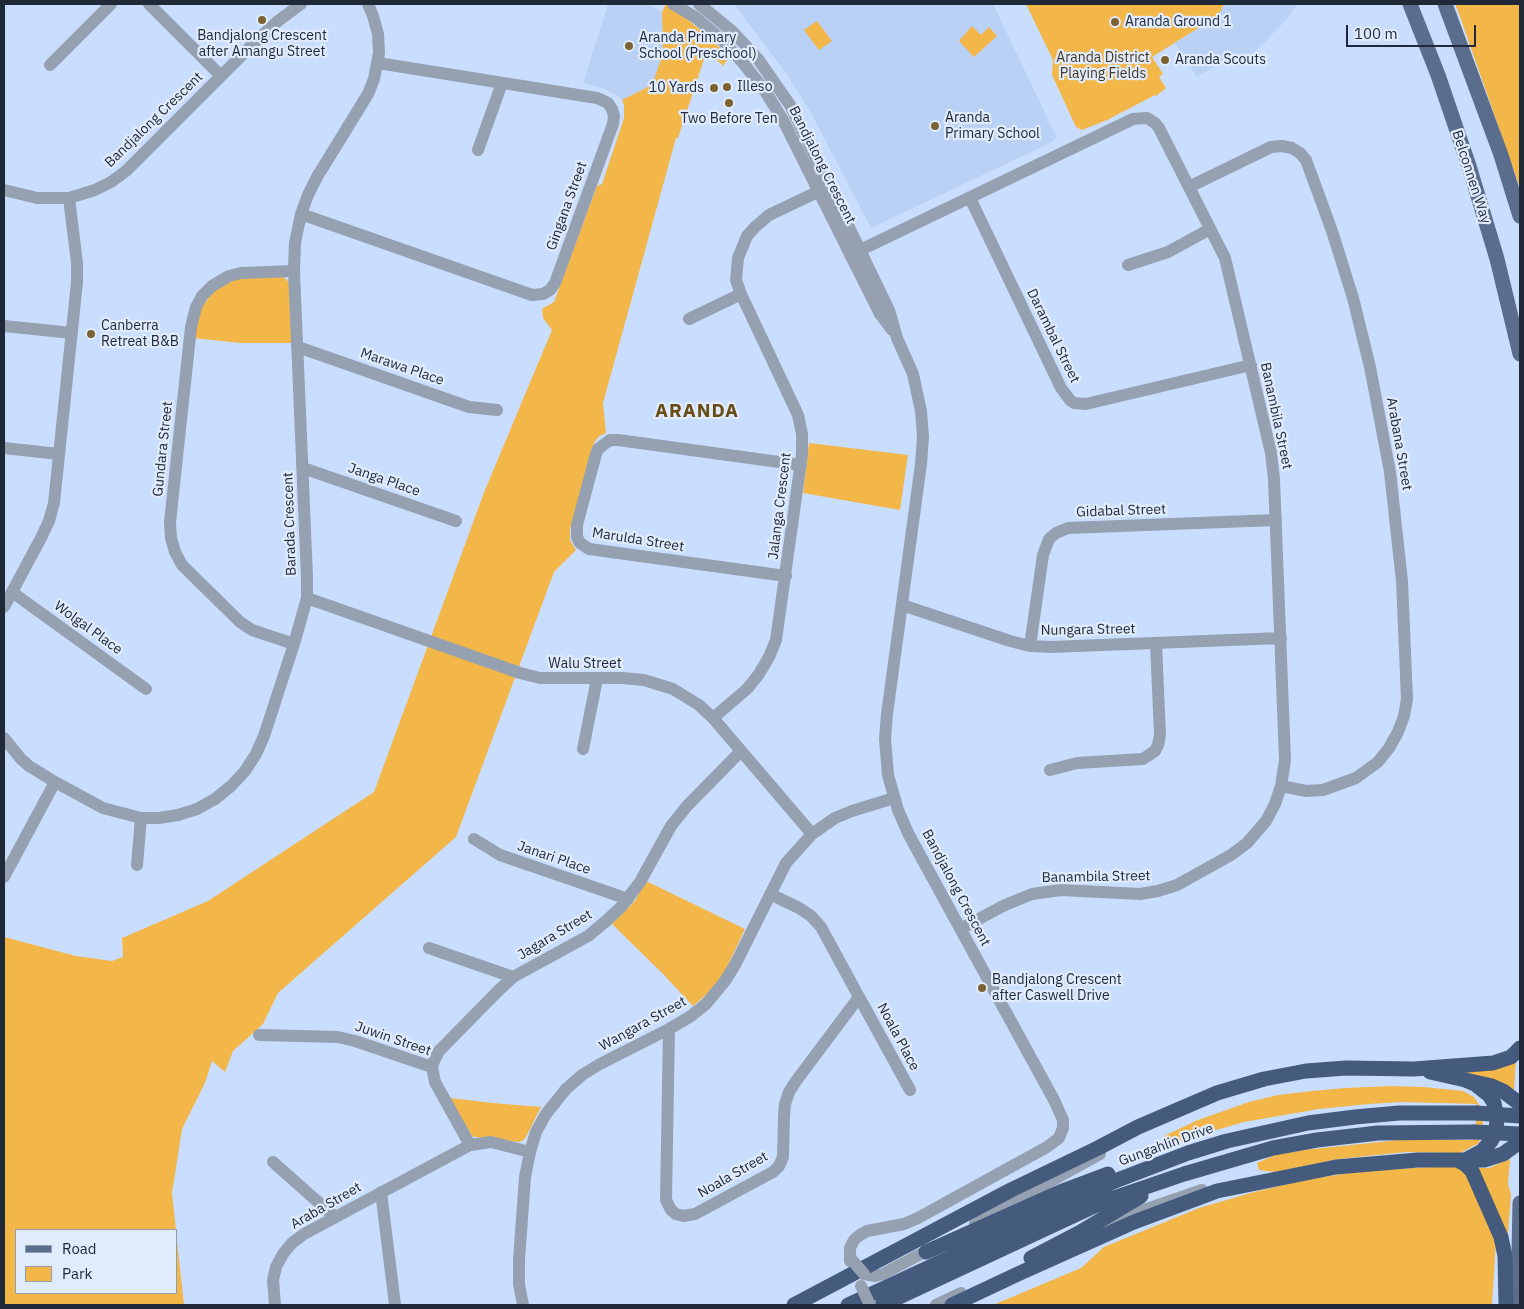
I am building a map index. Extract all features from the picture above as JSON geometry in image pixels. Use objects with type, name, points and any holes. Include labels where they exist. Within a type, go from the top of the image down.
[{"type":"highway","points":[[794,1305],[995,1198],[1138,1127],[1217,1093],[1264,1079],[1306,1071],[1346,1068],[1414,1069],[1497,1063],[1511,1056],[1520,1048]]},
{"type":"highway","points":[[1414,1069],[1492,1086],[1503,1091],[1520,1104]]},
{"type":"highway","points":[[1460,1160],[1478,1154],[1488,1146],[1494,1135],[1497,1121],[1496,1110],[1489,1095],[1475,1084],[1463,1079]]},
{"type":"highway","name":"Gungahlin Drive","points":[[848,1305],[1115,1181],[1188,1153],[1227,1141],[1308,1123],[1399,1113],[1520,1116]]},
{"type":"highway","points":[[882,1305],[1105,1201],[1184,1174],[1273,1148],[1317,1140],[1378,1133],[1424,1131],[1520,1134]]},
{"type":"highway","points":[[926,1252],[1088,1181],[1192,1144],[1227,1141]]},
{"type":"highway","points":[[952,1305],[1119,1229],[1171,1207],[1217,1191],[1336,1167],[1418,1160],[1479,1161],[1492,1158],[1520,1142]]},
{"type":"highway","points":[[1460,1160],[1468,1166],[1474,1175],[1501,1237],[1505,1256],[1506,1305]]},
{"type":"highway","points":[[989,1280],[1184,1174]]},
{"type":"main road","name":"Belconnen Way","points":[[1410,4],[1438,75],[1469,166],[1497,259],[1520,354]]},
{"type":"main road","points":[[1444,4],[1500,155],[1520,216]]},
{"type":"main road","points":[[1518,1305],[1520,1203]]},
{"type":"street","points":[[50,65],[111,4]]},
{"type":"street","points":[[149,4],[221,76]]},
{"type":"street","name":"Bandjalong Crescent","points":[[4,190],[16,195],[37,198],[69,198],[95,190],[111,182],[126,171],[269,29],[301,4]]},
{"type":"street","name":"Barada Crescent","points":[[4,738],[29,766],[55,782],[103,808],[141,818],[178,816],[197,809],[215,799],[245,771],[256,754],[264,736],[294,644],[306,598],[308,577],[294,271],[295,242],[301,214],[317,177],[368,94],[374,79],[378,63],[378,34],[368,4]]},
{"type":"street","name":"Bandjalong Crescent","points":[[673,4],[695,17],[744,64],[784,120],[824,189],[855,253],[880,314],[897,338],[913,374],[919,399],[923,437],[887,714],[888,775],[894,798],[909,835],[1061,1112],[1063,1120],[1062,1131],[1057,1140],[1047,1147],[918,1218],[904,1224],[867,1231],[860,1235],[851,1245],[850,1259],[861,1280],[870,1305]]},
{"type":"street","name":"Bandjalong Crescent","points":[[701,5],[746,45],[770,74],[797,118],[824,189]]},
{"type":"street","name":"Gingana Street","points":[[301,214],[532,295],[542,294],[550,290],[555,282],[613,124],[614,116],[608,103],[601,99],[378,63]]},
{"type":"street","points":[[478,150],[502,83]]},
{"type":"street","name":"Banambila Street","points":[[855,253],[1133,119],[1147,118],[1155,123],[1225,258],[1272,454],[1285,760],[1281,786],[1275,804],[1266,821],[1247,843],[1223,860],[1177,884],[1158,891],[1140,894],[1060,890],[1032,894],[1005,905],[960,929]]},
{"type":"street","name":"Arabana Street","points":[[1189,187],[1271,147],[1282,146],[1292,148],[1306,160],[1332,230],[1352,298],[1370,367],[1390,472],[1402,581],[1407,690],[1404,716],[1389,748],[1378,762],[1356,778],[1331,789],[1306,792],[1281,786]]},
{"type":"street","name":"Jalanga Crescent","points":[[713,718],[746,689],[759,674],[776,640],[801,464],[802,434],[798,415],[741,294],[736,280],[736,269],[742,247],[749,234],[769,215],[824,189]]},
{"type":"street","points":[[4,607],[49,521],[54,503],[78,263],[69,198]]},
{"type":"street","name":"Darambal Street","points":[[970,198],[1064,393],[1074,403],[1086,404],[1250,365]]},
{"type":"street","points":[[1128,265],[1168,252],[1210,229]]},
{"type":"street","name":"Gundara Street","points":[[294,271],[241,273],[229,276],[212,286],[202,296],[196,307],[191,327],[170,522],[171,538],[175,552],[182,565],[240,622],[252,630],[294,644]]},
{"type":"street","points":[[690,319],[741,294]]},
{"type":"street","points":[[4,326],[72,333]]},
{"type":"street","name":"Marawa Place","points":[[298,347],[469,407],[497,410]]},
{"type":"street","name":"Marulda Street","points":[[786,576],[589,550],[580,543],[577,537],[577,526],[596,454],[610,440],[801,464]]},
{"type":"street","points":[[4,448],[59,454]]},
{"type":"street","name":"Janga Place","points":[[303,468],[456,521]]},
{"type":"street","name":"Gidabal Street","points":[[1030,646],[1043,555],[1049,539],[1056,533],[1068,528],[1276,520]]},
{"type":"street","name":"Wolgal Place","points":[[12,592],[146,689]]},
{"type":"street","name":"Walu Street","points":[[306,598],[520,673],[551,679],[644,680],[664,685],[691,699],[713,718],[812,834]]},
{"type":"street","name":"Nungara Street","points":[[902,605],[1030,646],[1052,647],[1280,638]]},
{"type":"street","points":[[1050,770],[1078,763],[1136,760],[1149,756],[1154,751],[1158,745],[1160,735],[1156,643]]},
{"type":"street","points":[[583,749],[597,679]]},
{"type":"street","name":"Jagara Street","points":[[432,1067],[439,1052],[513,977],[588,936],[628,899],[640,882],[671,826],[687,806],[741,752]]},
{"type":"street","points":[[4,877],[55,782]]},
{"type":"street","name":"Wangara Street","points":[[523,1305],[519,1284],[519,1260],[525,1177],[536,1132],[546,1114],[566,1089],[582,1075],[669,1029],[691,1016],[706,1004],[725,981],[786,863],[812,834],[852,810],[894,798]]},
{"type":"street","points":[[137,865],[141,818]]},
{"type":"street","name":"Janari Place","points":[[474,839],[500,855],[628,899]]},
{"type":"street","points":[[770,894],[799,908],[811,916],[821,927],[859,997]]},
{"type":"street","points":[[429,948],[513,977]]},
{"type":"street","name":"Noala Street","points":[[669,1029],[666,1200],[671,1210],[683,1216],[695,1214],[773,1172],[779,1166],[783,1157],[785,1104],[790,1092],[796,1081],[859,997]]},
{"type":"street","name":"Noala Place","points":[[859,997],[910,1090]]},
{"type":"street","name":"Juwin Street","points":[[259,1035],[338,1038],[355,1041],[432,1067],[435,1082],[470,1145]]},
{"type":"street","points":[[861,1280],[883,1274],[926,1252],[1151,1128],[1180,1108]]},
{"type":"street","name":"Araba Street","points":[[275,1305],[273,1280],[276,1267],[292,1243],[304,1234],[470,1145],[491,1142],[530,1152]]},
{"type":"street","points":[[273,1162],[335,1217]]},
{"type":"street","points":[[936,1305],[1138,1212],[1200,1190],[1217,1191]]},
{"type":"street","name":"Araba Street","points":[[381,1192],[395,1305]]},
{"type":"shaded area","name":"Aranda Primary School (Preschool)","points":[[608,4],[647,4],[662,12],[663,54],[652,86],[622,100],[605,89],[583,83]]},
{"type":"shaded area","name":"Aranda Primary School","points":[[734,4],[993,4],[1057,138],[871,228],[811,113],[788,76]]},
{"type":"shaded area","points":[[1224,4],[1298,4],[1287,19],[1242,65],[1236,67],[1228,58],[1197,77],[1175,43],[1208,22],[1215,22]]},
{"type":"green space","points":[[666,4],[669,4],[711,39],[729,57],[723,66],[707,50],[678,138],[676,138],[603,403],[606,433],[599,436],[594,443],[570,529],[570,540],[576,550],[554,572],[456,837],[278,993],[263,1024],[233,1051],[225,1072],[212,1061],[205,1083],[182,1129],[172,1193],[176,1229],[15,1229],[15,1294],[178,1294],[178,1250],[184,1305],[4,1305],[4,937],[76,956],[112,961],[123,957],[122,938],[208,901],[374,792],[485,490],[552,330],[543,318],[542,309],[554,302],[597,186],[602,184],[624,118],[622,100],[652,85],[663,54],[662,12]]},
{"type":"green space","name":"Aranda District Playing Fields","points":[[1026,4],[1224,4],[1215,22],[1208,22],[1152,57],[1163,74],[1159,77],[1166,88],[1156,96],[1082,130],[1076,127],[1052,75],[1053,60]]},
{"type":"green space","points":[[1455,4],[1520,4],[1520,188],[1458,11]]},
{"type":"green space","points":[[817,21],[832,41],[819,50],[804,30]]},
{"type":"green space","points":[[972,26],[981,35],[989,27],[997,36],[974,57],[959,41]]},
{"type":"green space","points":[[282,276],[289,284],[292,343],[240,343],[194,338],[200,309],[216,289],[235,279]]},
{"type":"green space","points":[[809,443],[908,455],[900,510],[803,493]]},
{"type":"green space","points":[[646,881],[745,929],[727,967],[718,981],[693,1006],[612,924],[634,902]]},
{"type":"green space","points":[[1516,1060],[1514,1090],[1461,1072]]},
{"type":"green space","points":[[1392,1086],[1463,1091],[1474,1097],[1482,1109],[1483,1123],[1479,1143],[1460,1153],[1406,1152],[1338,1159],[1275,1172],[1259,1170],[1257,1163],[1275,1155],[1304,1150],[1408,1139],[1475,1140],[1477,1104],[1401,1102],[1319,1109],[1244,1122],[1192,1137],[1161,1149],[1164,1136],[1198,1120],[1249,1102],[1278,1095],[1312,1091]]},
{"type":"green space","points":[[450,1098],[541,1107],[525,1139],[519,1142],[471,1135]]},
{"type":"green space","points":[[1510,1159],[1508,1184],[1511,1195],[1508,1233],[1506,1233],[1475,1168],[1489,1168]]},
{"type":"green space","points":[[1447,1166],[1460,1168],[1469,1176],[1496,1241],[1492,1305],[993,1305],[1081,1268],[1104,1247],[1199,1208],[1254,1192],[1310,1179],[1364,1171]]},
{"type":"place","name":"Bandjalong Crescent after Amangu Street","points":[[262,20]]},
{"type":"place","name":"Aranda Ground 1","points":[[1115,22]]},
{"type":"place","name":"Aranda Primary School (Preschool)","points":[[629,46]]},
{"type":"place","name":"Aranda Scouts","points":[[1165,60]]},
{"type":"place","name":"Illeso","points":[[727,87]]},
{"type":"place","name":"10 Yards","points":[[714,88]]},
{"type":"place","name":"Two Before Ten","points":[[729,103]]},
{"type":"place","name":"Aranda Primary School","points":[[935,126]]},
{"type":"place","name":"Canberra Retreat B&B","points":[[91,334]]},
{"type":"place","name":"Bandjalong Crescent after Caswell Drive","points":[[982,988]]},
{"type":"district","name":"ARANDA","points":[[697,412]]}]
